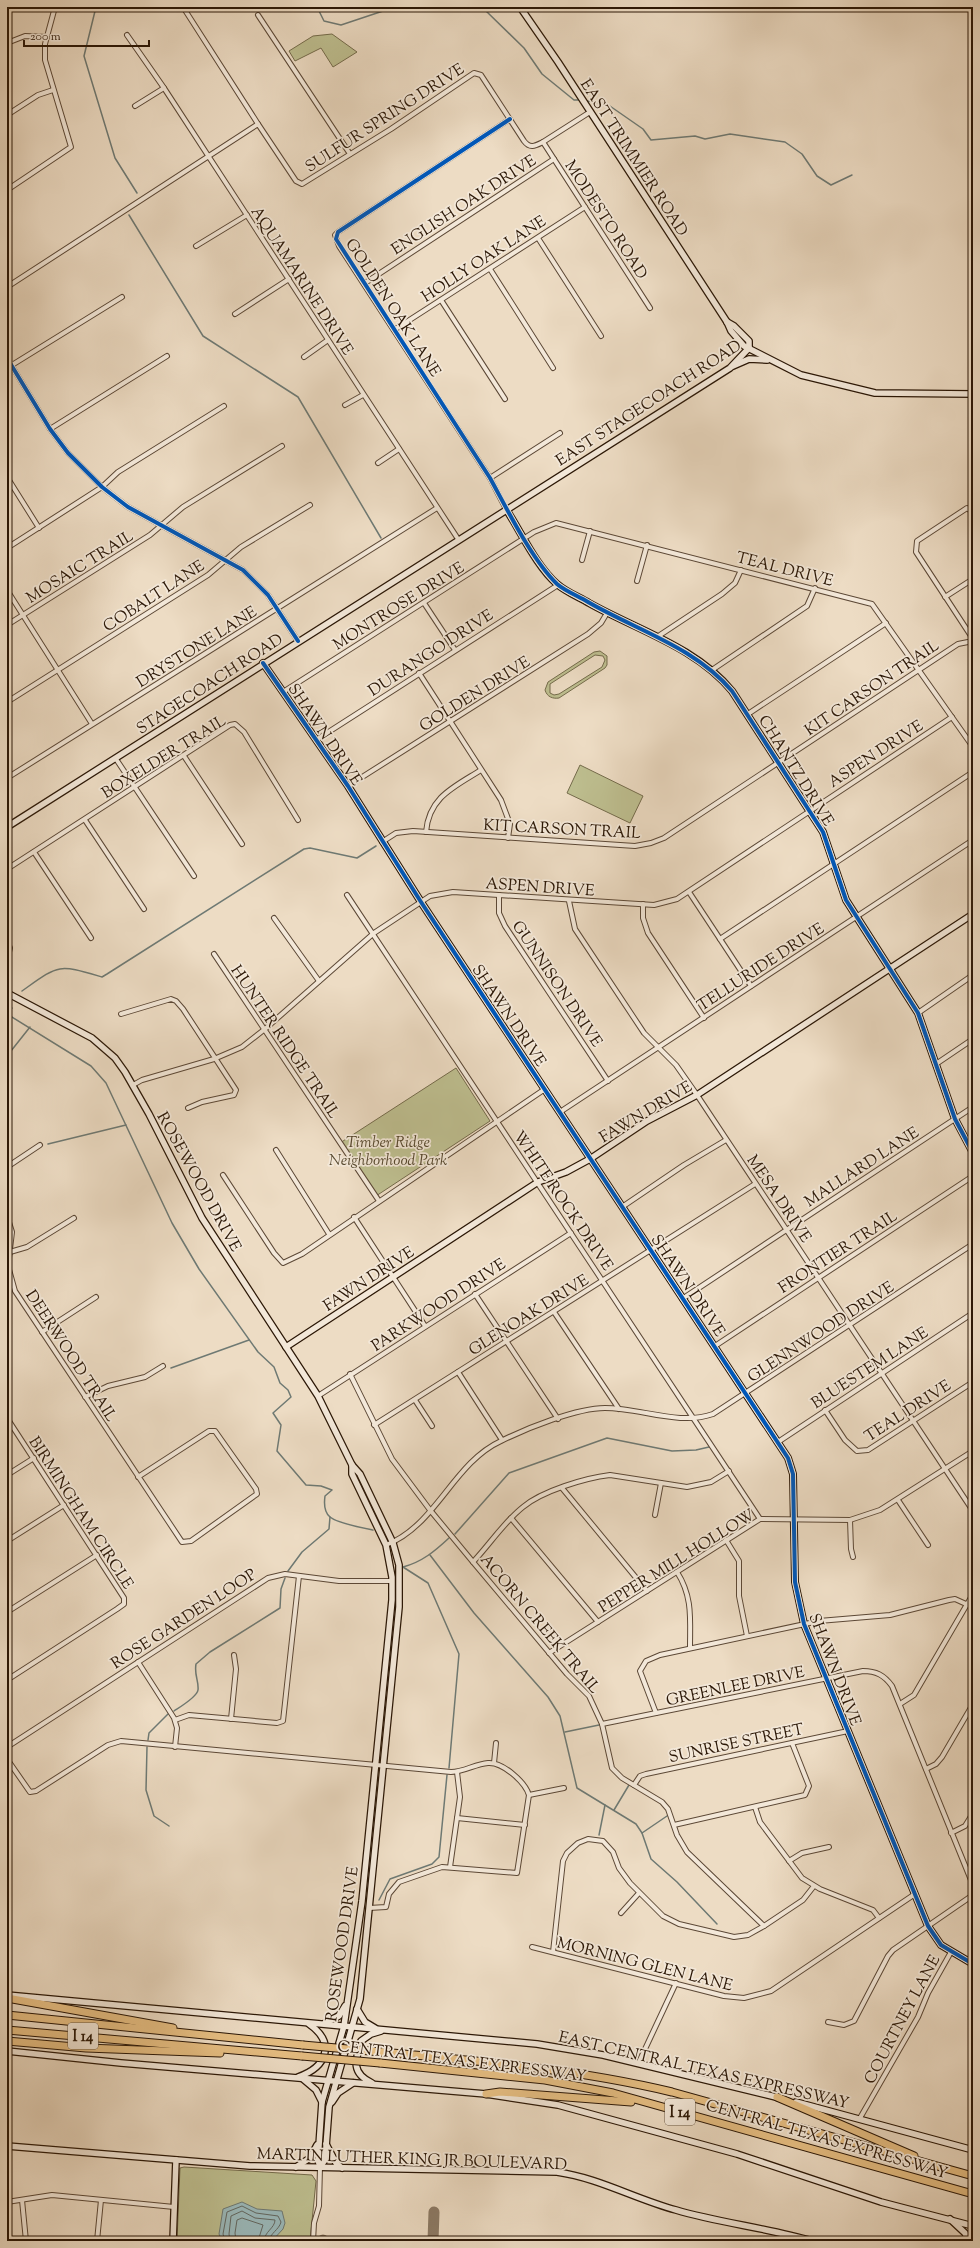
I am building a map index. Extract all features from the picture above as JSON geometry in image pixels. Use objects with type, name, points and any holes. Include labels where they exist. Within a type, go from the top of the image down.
[{"type":"highway","points":[[7,1998],[145,2022],[174,2028],[186,2033]]},
{"type":"highway","name":"CENTRAL TEXAS EXPRESSWAY","points":[[7,2015],[538,2067],[621,2080],[672,2092],[973,2176]]},
{"type":"highway","name":"CENTRAL TEXAS EXPRESSWAY","points":[[7,2030],[380,2063],[545,2080],[646,2102],[973,2194]]},
{"type":"highway","points":[[7,2041],[130,2050],[219,2053],[235,2050]]},
{"type":"highway","points":[[486,2094],[500,2092],[646,2102]]},
{"type":"highway","points":[[777,2097],[910,2154],[924,2163]]},
{"type":"main road","name":"EAST TRIMMIER ROAD","points":[[520,7],[727,322],[734,326],[749,341],[749,348]]},
{"type":"main road","name":"EAST STAGECOACH ROAD","points":[[506,509],[730,368],[749,348],[769,360],[801,375],[875,393],[973,394]]},
{"type":"main road","points":[[730,368],[749,359],[769,360]]},
{"type":"main road","name":"CHANTZ DRIVE","points":[[506,509],[546,573],[558,585],[607,613],[693,656],[712,670],[729,687],[810,810],[825,836],[846,900],[855,918],[918,1013],[955,1119],[973,1153]]},
{"type":"main road","name":"STAGECOACH ROAD","points":[[7,827],[116,759],[263,663],[506,509]]},
{"type":"main road","name":"SHAWN DRIVE","points":[[263,663],[348,786],[421,902],[788,1458],[793,1474],[795,1582],[804,1624],[928,1926],[941,1945],[973,1964]]},
{"type":"main road","name":"FAWN DRIVE","points":[[286,1347],[538,1182],[566,1172],[590,1159],[647,1122],[697,1094],[973,914]]},
{"type":"main road","name":"ROSEWOOD DRIVE","points":[[7,994],[92,1038],[115,1058],[132,1085],[202,1218],[318,1396],[352,1465],[360,1474],[392,1543],[399,1565],[400,1582],[360,1999],[329,2107],[325,2160],[320,2167]]},
{"type":"main road","name":"ROSEWOOD DRIVE","points":[[320,2167],[318,2160],[318,2141],[322,2102],[344,2026],[362,1901],[392,1600],[392,1581],[386,1545],[352,1474],[352,1465]]},
{"type":"main road","name":"EAST CENTRAL TEXAS EXPRESSWAY","points":[[7,1995],[537,2044],[603,2055],[777,2097],[860,2118],[973,2150]]},
{"type":"main road","points":[[320,2024],[334,2019],[348,2003]]},
{"type":"main road","points":[[357,2009],[365,2022],[382,2030]]},
{"type":"main road","points":[[296,2078],[316,2068],[324,2054],[325,2039],[318,2030],[308,2023]]},
{"type":"main road","points":[[376,2085],[361,2078],[356,2070],[357,2054],[361,2042],[371,2034],[382,2030]]},
{"type":"main road","points":[[7,2051],[335,2082],[486,2094],[524,2099],[583,2111],[737,2154],[881,2202],[973,2226]]},
{"type":"main road","points":[[303,2078],[316,2090],[322,2102]]},
{"type":"main road","points":[[329,2107],[338,2093],[353,2083]]},
{"type":"main road","points":[[295,2167],[310,2158],[318,2141]]},
{"type":"main road","points":[[326,2144],[336,2162],[342,2168]]},
{"type":"main road","name":"MARTIN LUTHER KING JR BOULEVARD","points":[[7,2146],[176,2160],[295,2167],[538,2171],[571,2174],[609,2185],[676,2210],[812,2241]]},
{"type":"main road","points":[[173,2241],[176,2160]]},
{"type":"main road","points":[[950,2219],[966,2233],[969,2241]]},
{"type":"main road","points":[[965,2223],[973,2222]]},
{"type":"main road","name":"MARTIN LUTHER KING JR BOULEVARD","points":[[760,2229],[803,2241]]},
{"type":"street","points":[[7,190],[71,147],[45,60],[47,37],[55,7]]},
{"type":"street","points":[[7,287],[258,124],[183,7]]},
{"type":"street","points":[[258,14],[350,154]]},
{"type":"street","name":"AQUAMARINE DRIVE","points":[[127,35],[164,88],[458,539]]},
{"type":"street","points":[[7,43],[25,36],[47,37]]},
{"type":"street","name":"SULFUR SPRING DRIVE","points":[[258,124],[299,183],[306,182],[392,129],[474,73],[481,75],[526,144],[535,147],[590,112]]},
{"type":"street","points":[[136,106],[164,88]]},
{"type":"street","points":[[7,115],[38,95],[53,90]]},
{"type":"street","name":"GOLDEN OAK LANE","points":[[506,509],[490,478],[365,283],[339,246],[335,235],[510,119]]},
{"type":"street","name":"MODESTO ROAD","points":[[543,142],[650,308]]},
{"type":"street","name":"ENGLISH OAK DRIVE","points":[[365,283],[554,159]]},
{"type":"street","name":"HOLLY OAK LANE","points":[[394,330],[538,238],[585,206]]},
{"type":"street","points":[[196,246],[247,215]]},
{"type":"street","points":[[538,238],[601,336]]},
{"type":"street","points":[[490,269],[553,368]]},
{"type":"street","points":[[235,314],[289,279]]},
{"type":"street","points":[[12,365],[122,297]]},
{"type":"street","points":[[441,300],[505,399]]},
{"type":"street","points":[[304,357],[328,340]]},
{"type":"street","points":[[50,429],[167,356]]},
{"type":"street","points":[[7,358],[50,429],[68,453],[102,487],[128,507],[243,570],[268,595],[298,641]]},
{"type":"street","points":[[345,405],[363,395]]},
{"type":"street","points":[[7,548],[102,487],[118,472],[224,406]]},
{"type":"street","points":[[490,478],[560,433]]},
{"type":"street","name":"MOSAIC TRAIL","points":[[7,625],[150,535],[161,524],[183,507],[282,446]]},
{"type":"street","points":[[378,463],[399,449]]},
{"type":"street","points":[[7,477],[39,528]]},
{"type":"street","name":"COBALT LANE","points":[[7,702],[208,575],[241,547],[310,505]]},
{"type":"street","name":"DRYSTONE LANE","points":[[7,778],[437,508]]},
{"type":"street","points":[[973,513],[967,508],[917,541],[916,552],[973,640]]},
{"type":"street","name":"TEAL DRIVE","points":[[525,539],[534,532],[556,523],[815,588],[872,604],[973,747]]},
{"type":"street","points":[[582,560],[590,531]]},
{"type":"street","name":"MONTROSE DRIVE","points":[[283,692],[525,539]]},
{"type":"street","points":[[637,581],[647,545]]},
{"type":"street","points":[[657,637],[735,583],[741,570]]},
{"type":"street","points":[[945,597],[973,578]]},
{"type":"street","name":"DURANGO DRIVE","points":[[316,740],[558,585]]},
{"type":"street","points":[[712,670],[807,606],[815,588]]},
{"type":"street","points":[[7,590],[92,724]]},
{"type":"street","points":[[424,603],[455,650]]},
{"type":"street","name":"GOLDEN DRIVE","points":[[348,786],[588,634],[601,623],[607,613]]},
{"type":"street","points":[[748,714],[886,623]]},
{"type":"street","name":"KIT CARSON TRAIL","points":[[382,842],[391,836],[404,832],[426,832],[635,846],[651,843],[664,838],[958,644],[973,640]]},
{"type":"street","points":[[419,673],[508,815],[510,824],[508,838]]},
{"type":"street","name":"ASPEN DRIVE","points":[[132,1085],[142,1080],[214,1059],[242,1047],[265,1029],[374,933],[430,896],[444,892],[569,901],[643,904],[664,904],[677,899],[952,717]]},
{"type":"street","name":"BOXELDER TRAIL","points":[[7,869],[230,725],[235,724],[239,726],[298,820]]},
{"type":"street","points":[[184,756],[242,844]]},
{"type":"street","points":[[116,759],[194,876]]},
{"type":"street","points":[[426,832],[427,820],[437,801],[444,794],[481,770]]},
{"type":"street","points":[[720,939],[973,772]]},
{"type":"street","points":[[85,820],[144,909]]},
{"type":"street","name":"TELLURIDE DRIVE","points":[[560,1112],[973,840]]},
{"type":"street","points":[[34,852],[92,938]]},
{"type":"street","points":[[689,892],[751,986]]},
{"type":"street","name":"WHITE ROCK DRIVE","points":[[347,895],[374,933],[571,1233],[604,1280],[693,1419],[760,1519]]},
{"type":"street","name":"GUNNISON DRIVE","points":[[499,895],[499,913],[505,926],[608,1081]]},
{"type":"street","name":"MESA DRIVE","points":[[569,901],[575,929],[644,1033],[676,1065],[697,1094],[726,1140],[819,1277],[912,1422],[973,1511]]},
{"type":"street","points":[[643,904],[643,918],[648,933],[704,1018]]},
{"type":"street","points":[[274,918],[319,981]]},
{"type":"street","points":[[7,941],[10,948],[7,960]]},
{"type":"street","name":"HUNTER RIDGE TRAIL","points":[[214,954],[379,1201]]},
{"type":"street","points":[[918,1013],[973,975]]},
{"type":"street","points":[[121,1014],[171,999],[176,1001],[236,1090],[234,1094],[202,1102],[188,1108]]},
{"type":"street","points":[[936,1064],[973,1039]]},
{"type":"street","points":[[223,1176],[274,1254],[283,1263],[302,1254],[354,1217],[545,1089]]},
{"type":"street","name":"MALLARD LANE","points":[[682,1299],[973,1106]]},
{"type":"street","points":[[622,1207],[726,1140]]},
{"type":"street","points":[[7,1167],[40,1145]]},
{"type":"street","points":[[276,1150],[329,1234]]},
{"type":"street","name":"FRONTIER TRAIL","points":[[715,1346],[973,1176]]},
{"type":"street","name":"GLENOAK DRIVE","points":[[374,1426],[756,1184]]},
{"type":"street","name":"DEERWOOD TRAIL","points":[[7,1216],[12,1232],[8,1266],[12,1285],[42,1332],[138,1477],[182,1542],[186,1543],[257,1494],[256,1489],[215,1431],[209,1431],[138,1477]]},
{"type":"street","points":[[354,1217],[425,1326]]},
{"type":"street","points":[[10,1252],[27,1247],[74,1218]]},
{"type":"street","name":"PARKWOOD DRIVE","points":[[318,1396],[571,1233]]},
{"type":"street","name":"GLENNWOOD DRIVE","points":[[386,1545],[411,1532],[481,1453],[502,1440],[558,1419],[592,1409],[619,1408],[693,1419],[713,1414],[850,1326],[973,1244]]},
{"type":"street","points":[[475,1294],[558,1419]]},
{"type":"street","points":[[42,1332],[96,1297]]},
{"type":"street","points":[[554,1312],[619,1408]]},
{"type":"street","name":"BLUESTEM LANE","points":[[778,1442],[973,1313]]},
{"type":"street","points":[[86,1398],[108,1386],[144,1377],[163,1366]]},
{"type":"street","points":[[458,1372],[502,1440]]},
{"type":"street","name":"ACORN CREEK TRAIL","points":[[350,1374],[374,1426],[392,1459],[430,1510],[473,1562],[550,1653],[589,1696],[602,1724],[612,1768],[622,1778],[662,1802],[668,1809],[677,1835],[687,1852],[764,1926]]},
{"type":"street","name":"TEAL DRIVE","points":[[825,1410],[844,1440],[857,1451],[868,1450],[973,1382]]},
{"type":"street","points":[[415,1400],[432,1426]]},
{"type":"street","name":"BIRMINGHAM CIRCLE","points":[[7,1418],[97,1554],[124,1598],[124,1604],[7,1680]]},
{"type":"street","name":"PEPPER MILL HOLLOW","points":[[550,1653],[760,1519],[850,1520],[872,1514],[898,1500],[973,1450]]},
{"type":"street","points":[[7,1475],[34,1458]]},
{"type":"street","points":[[473,1562],[511,1518],[530,1501],[562,1488],[596,1477],[610,1475],[661,1483],[695,1486],[711,1482],[729,1471]]},
{"type":"street","points":[[655,1515],[661,1483]]},
{"type":"street","points":[[562,1488],[647,1591]]},
{"type":"street","points":[[898,1500],[928,1545]]},
{"type":"street","points":[[7,1542],[64,1505]]},
{"type":"street","points":[[511,1518],[598,1622]]},
{"type":"street","points":[[850,1520],[850,1549],[853,1557]]},
{"type":"street","points":[[726,1540],[739,1561],[739,1596],[747,1636]]},
{"type":"street","points":[[7,1612],[97,1554]]},
{"type":"street","points":[[677,1572],[686,1585],[689,1597],[690,1648]]},
{"type":"street","name":"ROSE GARDEN LOOP","points":[[7,1747],[268,1578],[285,1574],[366,1583],[392,1581]]},
{"type":"street","points":[[175,1720],[189,1715],[277,1723],[283,1720],[285,1717],[299,1576]]},
{"type":"street","points":[[900,1704],[914,1695],[973,1594]]},
{"type":"street","points":[[656,1713],[640,1671],[642,1665],[646,1661],[660,1654],[804,1624],[885,1616],[949,1600],[955,1600],[966,1604]]},
{"type":"street","points":[[231,1719],[236,1669],[234,1655]]},
{"type":"street","points":[[138,1662],[175,1720],[177,1728],[175,1746]]},
{"type":"street","name":"GREENLEE DRIVE","points":[[602,1724],[826,1678],[863,1671],[876,1672],[882,1675],[892,1686],[973,1885]]},
{"type":"street","points":[[926,1769],[936,1764],[942,1757],[973,1704]]},
{"type":"street","name":"SUNRISE STREET","points":[[634,1785],[640,1776],[646,1774],[848,1731]]},
{"type":"street","points":[[7,1759],[28,1790],[34,1792],[115,1742],[175,1746],[457,1772],[484,1763],[494,1763],[522,1784],[529,1795],[518,1871],[515,1874],[450,1867],[439,1868],[399,1882],[389,1894],[386,1907],[369,1908]]},
{"type":"street","points":[[494,1763],[496,1743]]},
{"type":"street","points":[[674,1825],[800,1797],[808,1791],[809,1786],[792,1743]]},
{"type":"street","points":[[450,1867],[460,1788],[457,1772]]},
{"type":"street","points":[[529,1795],[564,1788]]},
{"type":"street","points":[[755,1807],[760,1822],[802,1878],[814,1886],[873,1910],[879,1918]]},
{"type":"street","points":[[951,1833],[965,1826],[973,1813]]},
{"type":"street","points":[[457,1818],[525,1825]]},
{"type":"street","points":[[553,1952],[563,1861],[567,1852],[578,1843],[588,1839],[595,1839],[609,1846],[619,1868],[639,1893],[670,1920],[708,1932],[741,1937],[764,1926],[803,1900],[814,1886]]},
{"type":"street","points":[[789,1861],[802,1853],[829,1848]]},
{"type":"street","points":[[621,1913],[639,1893]]},
{"type":"street","name":"MORNING GLEN LANE","points":[[532,1947],[734,1998],[762,1994],[771,1991],[915,1894]]},
{"type":"street","points":[[828,2022],[844,2025],[854,2021],[888,1956],[897,1946],[973,1895]]},
{"type":"street","name":"COURTNEY LANE","points":[[860,2118],[918,2017],[928,1993],[951,1952]]},
{"type":"street","points":[[638,2064],[676,1983]]},
{"type":"street","points":[[313,2241],[314,2223],[319,2206],[320,2167]]},
{"type":"street","points":[[7,2202],[52,2195],[174,2207]]},
{"type":"street","points":[[22,2200],[26,2241]]},
{"type":"street","points":[[97,2241],[101,2200]]},
{"type":"green space","points":[[332,34],[357,52],[333,67],[321,48],[295,61],[289,51],[313,36]]},
{"type":"green space","points":[[600,651],[607,656],[607,665],[605,668],[559,698],[552,698],[547,694],[545,690],[548,682],[594,652]],"holes":[[[595,655],[603,656],[605,660],[602,667],[559,694],[554,695],[550,693],[550,684]]]},
{"type":"green space","points":[[580,765],[643,796],[630,823],[567,793]]},
{"type":"green space","name":"Timber Ridge Neighborhood Park","points":[[456,1068],[490,1121],[376,1196],[340,1143]]},
{"type":"green space","points":[[184,2167],[312,2175],[316,2181],[310,2241],[177,2241],[180,2168]]},
{"type":"water","points":[[242,2202],[257,2209],[282,2211],[285,2223],[283,2229],[272,2241],[222,2241],[219,2234],[223,2209]]},
{"type":"waterway","points":[[96,7],[84,56],[115,158],[137,193]]},
{"type":"waterway","points":[[317,7],[324,21],[341,25],[392,8],[475,8],[486,11],[524,48],[542,74],[574,100],[578,100]]},
{"type":"waterway","points":[[587,101],[607,104],[643,129],[651,140],[695,136],[705,139],[730,134],[785,142],[802,154],[817,176],[831,185],[852,175]]},
{"type":"waterway","points":[[129,215],[203,336],[298,397],[381,538]]},
{"type":"waterway","points":[[22,991],[52,971],[59,969],[76,970],[102,977],[304,849],[310,848],[357,858],[376,846]]},
{"type":"waterway","points":[[7,1014],[12,1008]]},
{"type":"waterway","points":[[7,1014],[91,1066],[106,1083],[172,1223],[199,1269],[258,1352],[274,1367],[280,1383],[288,1390],[291,1397],[273,1413],[281,1425],[277,1451],[306,1485],[321,1486],[332,1490],[325,1496],[326,1510],[330,1517],[357,1527],[373,1530]]},
{"type":"waterway","points":[[7,1056],[30,1027]]},
{"type":"waterway","points":[[48,1144],[126,1125]]},
{"type":"waterway","points":[[171,1368],[249,1340]]},
{"type":"waterway","points":[[455,1534],[509,1473],[607,1438],[672,1451],[696,1450],[709,1447]]},
{"type":"waterway","points":[[288,1571],[302,1552],[329,1529],[330,1517]]},
{"type":"waterway","points":[[403,1567],[428,1556],[449,1538]]},
{"type":"waterway","points":[[430,1555],[474,1613],[548,1697],[560,1716],[577,1788],[636,1824],[642,1833],[667,1816]]},
{"type":"waterway","points":[[403,1567],[428,1583],[459,1654],[449,1768]]},
{"type":"waterway","points":[[174,1711],[188,1702],[197,1693],[198,1687],[196,1664],[210,1652],[280,1608],[281,1589],[285,1578]]},
{"type":"waterway","points":[[148,1740],[149,1733],[168,1714]]},
{"type":"waterway","points":[[565,1732],[599,1725]]},
{"type":"waterway","points":[[147,1747],[146,1790],[154,1816],[169,1826]]},
{"type":"waterway","points":[[379,1900],[390,1879],[432,1864],[439,1857],[447,1775]]},
{"type":"waterway","points":[[614,1810],[629,1785]]},
{"type":"waterway","points":[[599,1835],[605,1805]]},
{"type":"waterway","points":[[642,1833],[651,1859],[677,1882],[717,1924]]},
{"type":"taxiway","points":[[433,2241],[434,2212]]},
{"type":"cycle path","points":[[510,119],[338,232],[336,239],[490,478],[520,534],[538,562],[548,574],[560,587],[606,612],[664,640],[701,662],[732,691],[823,832],[846,900],[918,1013],[955,1119],[973,1153]]},
{"type":"cycle path","points":[[7,358],[50,429],[68,453],[102,487],[128,507],[243,570],[268,595],[298,641]]},
{"type":"cycle path","points":[[263,663],[348,786],[421,902],[788,1458],[793,1474],[795,1582],[804,1624],[928,1926],[941,1945],[973,1964]]}]
